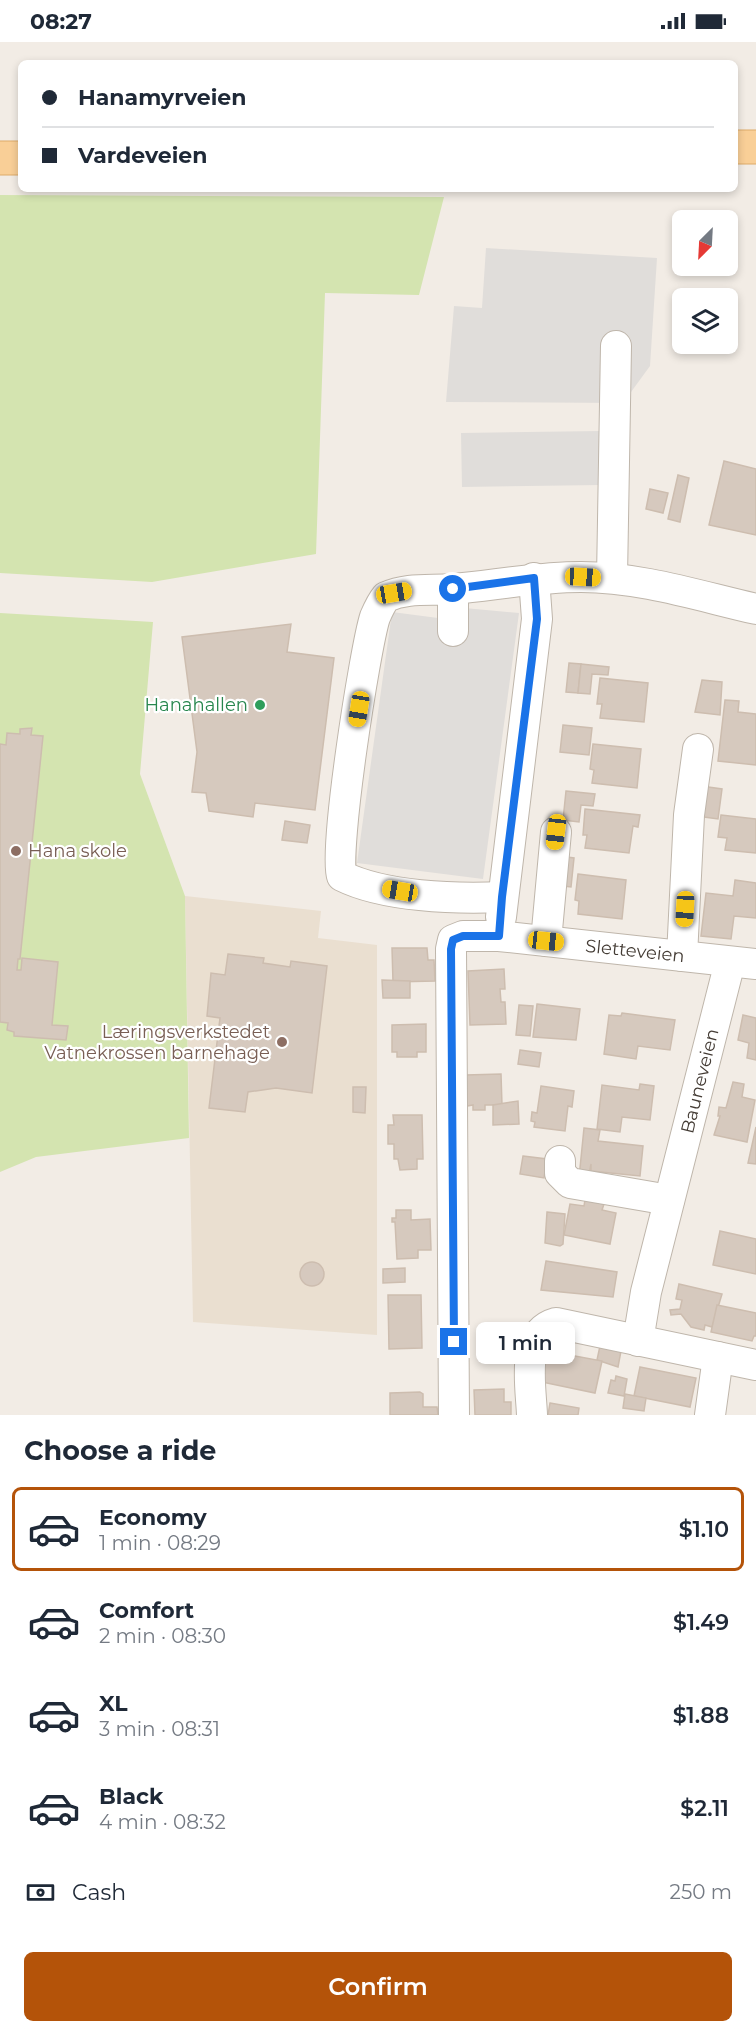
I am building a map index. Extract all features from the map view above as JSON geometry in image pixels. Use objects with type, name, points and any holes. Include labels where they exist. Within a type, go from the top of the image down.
[{"type":"main road","points":[[738,147],[756,147]]},
{"type":"main road","points":[[0,158],[18,158]]},
{"type":"street","points":[[612,579],[616,346]]},
{"type":"street","points":[[499,936],[537,619],[534,578]]},
{"type":"street","points":[[502,897],[436,897],[364,885],[342,876],[339,869],[356,729],[375,618],[381,602],[394,593],[453,589],[534,578],[612,579],[756,609]]},
{"type":"street","points":[[453,589],[453,631]]},
{"type":"street","points":[[682,956],[689,814],[698,749]]},
{"type":"street","points":[[546,941],[556,832]]},
{"type":"street","name":"Sletteveien","points":[[454,1415],[451,949],[453,940],[463,936],[499,936],[743,963]]},
{"type":"street","name":"Bauneveien","points":[[638,1341],[646,1292],[669,1200],[743,963]]},
{"type":"street","points":[[560,1161],[560,1173],[570,1183],[669,1200]]},
{"type":"street","points":[[532,1415],[533,1341],[543,1329],[556,1323],[756,1365]]},
{"type":"street","points":[[710,1415],[718,1357]]},
{"type":"shaded area","points":[[486,248],[657,258],[650,366],[623,403],[446,402],[454,306],[482,308]]},
{"type":"shaded area","points":[[601,431],[601,485],[462,487],[461,433]]},
{"type":"shaded area","points":[[443,606],[519,613],[483,879],[357,863],[392,612],[438,618]]},
{"type":"shaded area","name":"Læringsverkstedet Vatnekrossen barnehage","points":[[185,896],[321,911],[318,938],[377,945],[377,1335],[193,1322]]},
{"type":"green space","points":[[0,195],[444,197],[419,295],[325,293],[316,554],[152,582],[0,573]]},
{"type":"green space","points":[[0,613],[153,622],[140,774],[185,896],[189,1138],[36,1157],[0,1172]]},
{"type":"building","points":[[724,461],[756,469],[756,535],[709,525]]},
{"type":"building","points":[[678,475],[689,478],[680,522],[668,519]]},
{"type":"building","points":[[650,489],[668,493],[663,513],[646,509]]},
{"type":"building","name":"Hanahallen","points":[[291,624],[287,652],[334,658],[315,810],[255,803],[253,817],[209,811],[206,793],[192,792],[197,752],[182,637]]},
{"type":"building","points":[[569,663],[581,664],[578,693],[566,692]]},
{"type":"building","points":[[581,664],[609,667],[608,675],[592,674],[590,694],[578,693]]},
{"type":"building","points":[[600,678],[648,683],[644,722],[600,718],[602,704],[597,704]]},
{"type":"building","points":[[702,680],[722,682],[720,715],[695,712]]},
{"type":"building","points":[[725,700],[739,701],[738,712],[756,714],[756,765],[718,761]]},
{"type":"building","points":[[563,725],[592,728],[589,755],[560,752]]},
{"type":"building","name":"Hana skole","points":[[32,728],[31,735],[43,736],[17,970],[21,970],[22,958],[58,962],[52,1025],[68,1026],[66,1040],[14,1036],[14,1032],[7,1030],[8,1023],[0,1022],[0,744],[6,745],[7,733],[20,734],[20,729]]},
{"type":"building","points":[[593,744],[641,749],[637,788],[592,783],[594,770],[590,769]]},
{"type":"building","points":[[701,786],[722,789],[718,819],[697,816]]},
{"type":"building","points":[[566,791],[595,794],[593,806],[581,805],[579,822],[563,820]]},
{"type":"building","points":[[585,809],[640,815],[638,827],[633,826],[629,853],[585,848],[587,835],[583,835]]},
{"type":"building","points":[[721,815],[756,819],[756,853],[725,850],[727,838],[718,837]]},
{"type":"building","points":[[285,821],[310,825],[307,843],[282,840]]},
{"type":"building","points":[[559,856],[574,858],[571,887],[555,885]]},
{"type":"building","points":[[578,874],[626,880],[622,919],[578,914],[579,901],[575,900]]},
{"type":"building","points":[[735,880],[756,883],[756,918],[734,916],[731,939],[701,936],[706,893],[733,896]]},
{"type":"building","points":[[392,948],[427,948],[428,960],[434,960],[435,981],[393,982]]},
{"type":"building","points":[[228,954],[264,958],[263,963],[290,967],[291,961],[327,966],[312,1093],[276,1088],[248,1092],[245,1112],[209,1108],[220,1018],[207,1016],[211,973],[225,975]]},
{"type":"building","points":[[504,969],[505,989],[500,989],[501,1002],[505,1002],[506,1024],[470,1025],[468,971]]},
{"type":"building","points":[[382,980],[410,981],[410,998],[383,998]]},
{"type":"building","points":[[537,1004],[580,1009],[576,1040],[533,1037]]},
{"type":"building","points":[[519,1005],[533,1006],[530,1036],[516,1035]]},
{"type":"building","points":[[622,1013],[675,1020],[670,1050],[638,1046],[636,1059],[604,1054],[609,1015],[621,1016]]},
{"type":"building","points":[[743,1015],[756,1018],[756,1060],[747,1058],[749,1043],[738,1040]]},
{"type":"building","points":[[426,1024],[426,1052],[417,1052],[417,1057],[397,1057],[397,1052],[392,1052],[392,1025]]},
{"type":"building","points":[[520,1050],[541,1053],[539,1067],[518,1064]]},
{"type":"building","points":[[501,1074],[502,1105],[485,1105],[485,1110],[473,1110],[473,1105],[467,1106],[466,1075]]},
{"type":"building","points":[[733,1082],[744,1084],[742,1097],[755,1100],[747,1142],[714,1135],[720,1116],[718,1116],[719,1107],[726,1108]]},
{"type":"building","points":[[640,1084],[654,1086],[650,1120],[622,1117],[620,1132],[597,1129],[602,1085],[639,1090]]},
{"type":"building","points":[[541,1086],[574,1091],[572,1107],[568,1106],[565,1131],[534,1127],[535,1122],[531,1121],[532,1112],[537,1113]]},
{"type":"building","points":[[353,1087],[366,1087],[365,1113],[353,1112]]},
{"type":"building","points":[[518,1101],[519,1124],[493,1125],[493,1105]]},
{"type":"building","points":[[393,1115],[422,1115],[423,1159],[417,1159],[417,1169],[400,1170],[398,1159],[394,1159],[394,1144],[388,1144],[388,1125],[394,1125]]},
{"type":"building","points":[[756,1127],[756,1164],[748,1163]]},
{"type":"building","points":[[584,1128],[600,1130],[598,1141],[643,1146],[640,1176],[591,1171],[591,1164],[588,1180],[579,1178]]},
{"type":"building","points":[[523,1156],[547,1159],[544,1178],[520,1174]]},
{"type":"building","points":[[585,1200],[604,1204],[602,1210],[616,1213],[610,1244],[564,1235],[570,1204],[584,1206]]},
{"type":"building","points":[[396,1210],[411,1210],[411,1220],[430,1219],[431,1250],[418,1250],[418,1258],[397,1259],[395,1222],[392,1222],[392,1218],[396,1218]]},
{"type":"building","points":[[547,1212],[565,1214],[563,1244],[560,1246],[545,1243]]},
{"type":"building","points":[[720,1231],[756,1239],[756,1274],[713,1265]]},
{"type":"building","points":[[546,1261],[617,1272],[613,1297],[541,1290]]},
{"type":"building","points":[[312,1262],[317,1263],[323,1269],[323,1279],[317,1285],[312,1286],[307,1285],[301,1279],[300,1274],[301,1269],[307,1263]]},
{"type":"building","points":[[405,1268],[405,1282],[383,1283],[383,1269]]},
{"type":"building","points":[[679,1284],[722,1294],[712,1327],[705,1325],[704,1330],[691,1327],[681,1314],[671,1315],[670,1310],[680,1309],[682,1300],[676,1299]]},
{"type":"building","points":[[388,1295],[421,1295],[422,1348],[389,1349]]},
{"type":"building","points":[[717,1305],[756,1313],[756,1336],[752,1341],[711,1332]]},
{"type":"building","points":[[600,1346],[621,1351],[618,1367],[597,1360]]},
{"type":"building","points":[[543,1350],[602,1361],[595,1393],[537,1381]]},
{"type":"building","points":[[640,1367],[696,1378],[690,1407],[634,1396]]},
{"type":"building","points":[[616,1376],[627,1379],[624,1396],[608,1393],[611,1380],[615,1381]]},
{"type":"building","points":[[504,1389],[504,1402],[511,1402],[511,1415],[475,1415],[474,1390]]},
{"type":"building","points":[[420,1392],[423,1394],[423,1407],[437,1407],[438,1415],[390,1415],[390,1393]]},
{"type":"building","points":[[625,1394],[646,1398],[644,1411],[623,1408]]},
{"type":"building","points":[[550,1403],[579,1408],[578,1415],[548,1415]]},
{"type":"place","name":"Hanahallen","points":[[260,705]]},
{"type":"place","name":"Hana skole","points":[[16,851]]},
{"type":"place","name":"Læringsverkstedet Vatnekrossen barnehage","points":[[282,1042]]},
{"type":"route","points":[[453,589],[534,578],[537,619],[499,936],[463,936],[453,940],[451,949],[454,1342]]}]
